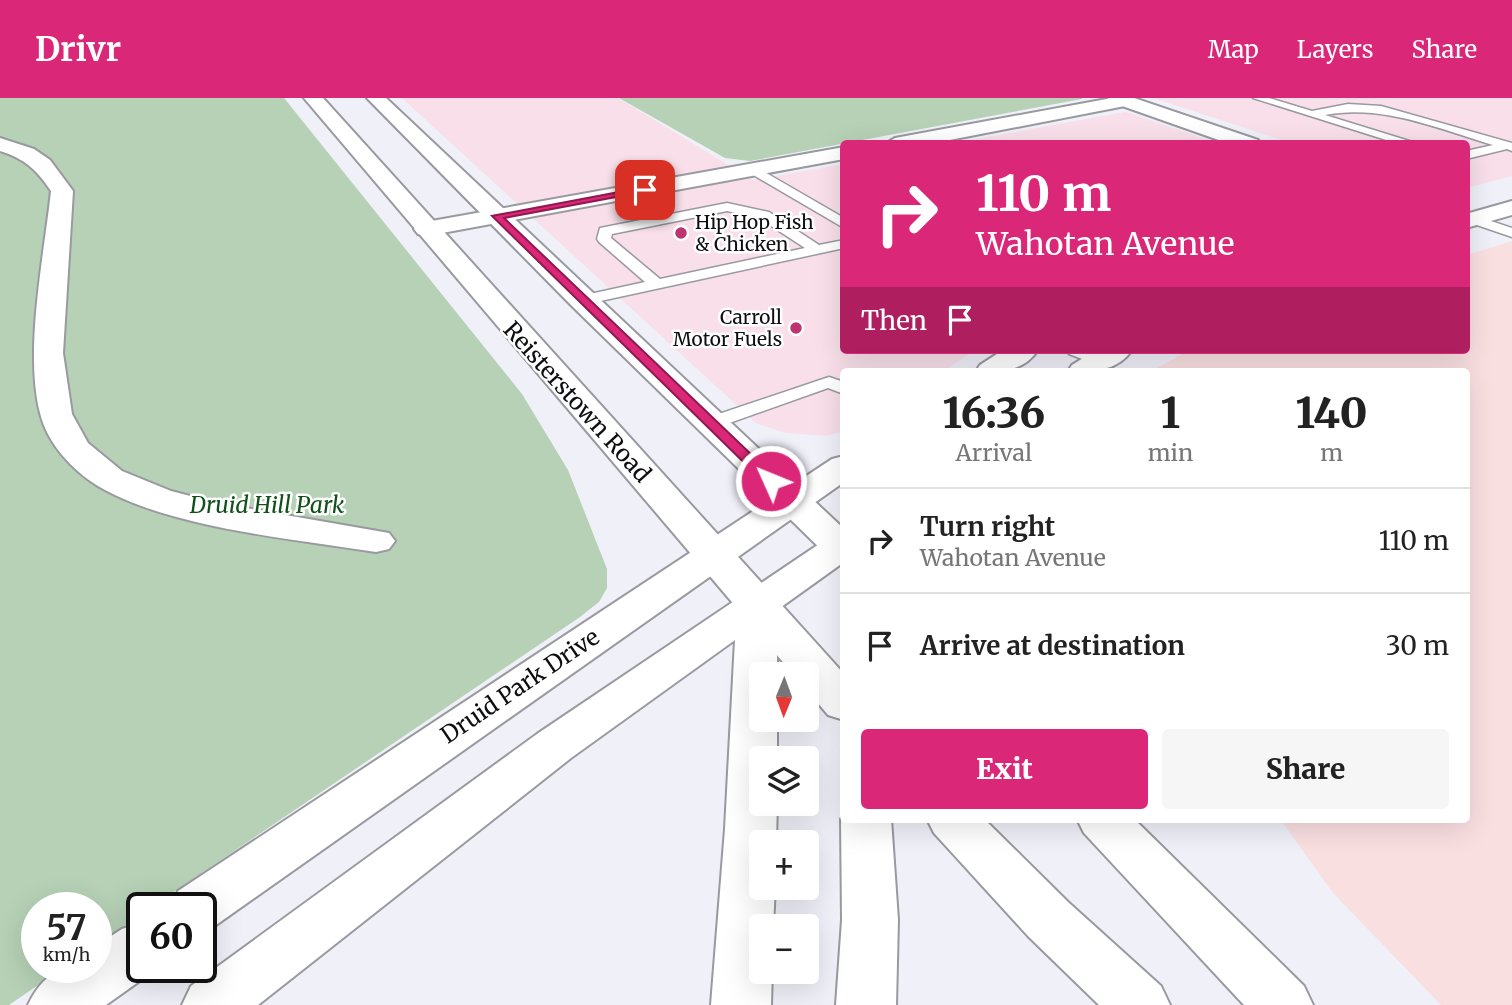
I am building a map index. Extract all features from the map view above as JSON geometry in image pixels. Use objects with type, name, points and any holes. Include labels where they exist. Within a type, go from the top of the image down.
[{"type":"main road","name":"Reisterstown Road","points":[[313,98],[840,699]]},
{"type":"main road","points":[[376,98],[582,300],[791,499],[840,551]]},
{"type":"main road","points":[[915,140],[1121,99],[1239,140]]},
{"type":"main road","points":[[0,144],[27,153],[43,164],[55,177],[62,191],[48,353],[57,414],[74,449],[110,478],[158,499],[215,514],[376,541]]},
{"type":"main road","points":[[426,229],[840,154]]},
{"type":"main road","points":[[1470,219],[1512,208]]},
{"type":"main road","points":[[995,368],[1017,354]]},
{"type":"main road","name":"Druid Park Drive","points":[[217,894],[791,499],[840,468]]},
{"type":"main road","points":[[212,1005],[554,746],[757,606],[840,556]]},
{"type":"main road","points":[[741,1005],[751,828],[757,606]]},
{"type":"main road","points":[[866,823],[870,920],[866,1005]]},
{"type":"main road","points":[[956,823],[1048,919],[1140,1005]]},
{"type":"main road","points":[[1106,823],[1283,1005]]},
{"type":"main road","points":[[58,1005],[126,958]]},
{"type":"lane","points":[[1258,98],[1399,140]]},
{"type":"lane","points":[[1311,114],[1348,107],[1381,109],[1510,146]]},
{"type":"lane","points":[[1470,154],[1510,146]]},
{"type":"lane","points":[[754,170],[840,222]]},
{"type":"lane","points":[[657,284],[604,239],[605,231],[727,207],[746,208],[761,211],[817,250]]},
{"type":"lane","points":[[1470,219],[1512,233]]},
{"type":"lane","points":[[582,300],[840,245]]},
{"type":"lane","points":[[711,424],[829,382],[840,387]]},
{"type":"shaded area","points":[[402,98],[618,98],[753,180],[840,165],[840,354],[969,354],[948,368],[840,368],[840,432],[827,436],[786,433],[756,423]]},
{"type":"shaded area","points":[[1153,98],[1512,98],[1512,176],[1470,187],[1470,140],[1282,140]]},
{"type":"shaded area","points":[[1125,112],[1209,140],[971,140]]},
{"type":"shaded area","points":[[1512,241],[1512,1005],[1441,1005],[1333,893],[1283,823],[1470,823],[1470,368],[1157,368],[1183,354],[1470,354],[1470,254]]},
{"type":"green space","name":"Druid Hill Park","points":[[0,98],[284,98],[522,394],[568,470],[607,569],[607,588],[599,602],[580,617],[174,892],[126,892],[126,925],[112,934],[112,892],[21,892],[21,983],[41,983],[9,1005],[0,1005]]},
{"type":"green space","points":[[619,98],[1082,98],[862,140],[840,140],[840,144],[750,161],[725,158]]},
{"type":"place","name":"Hip Hop Fish & Chicken","points":[[681,233]]},
{"type":"place","name":"Carroll Motor Fuels","points":[[796,328]]},
{"type":"route","points":[[645,190],[496,216],[771,481]]}]
